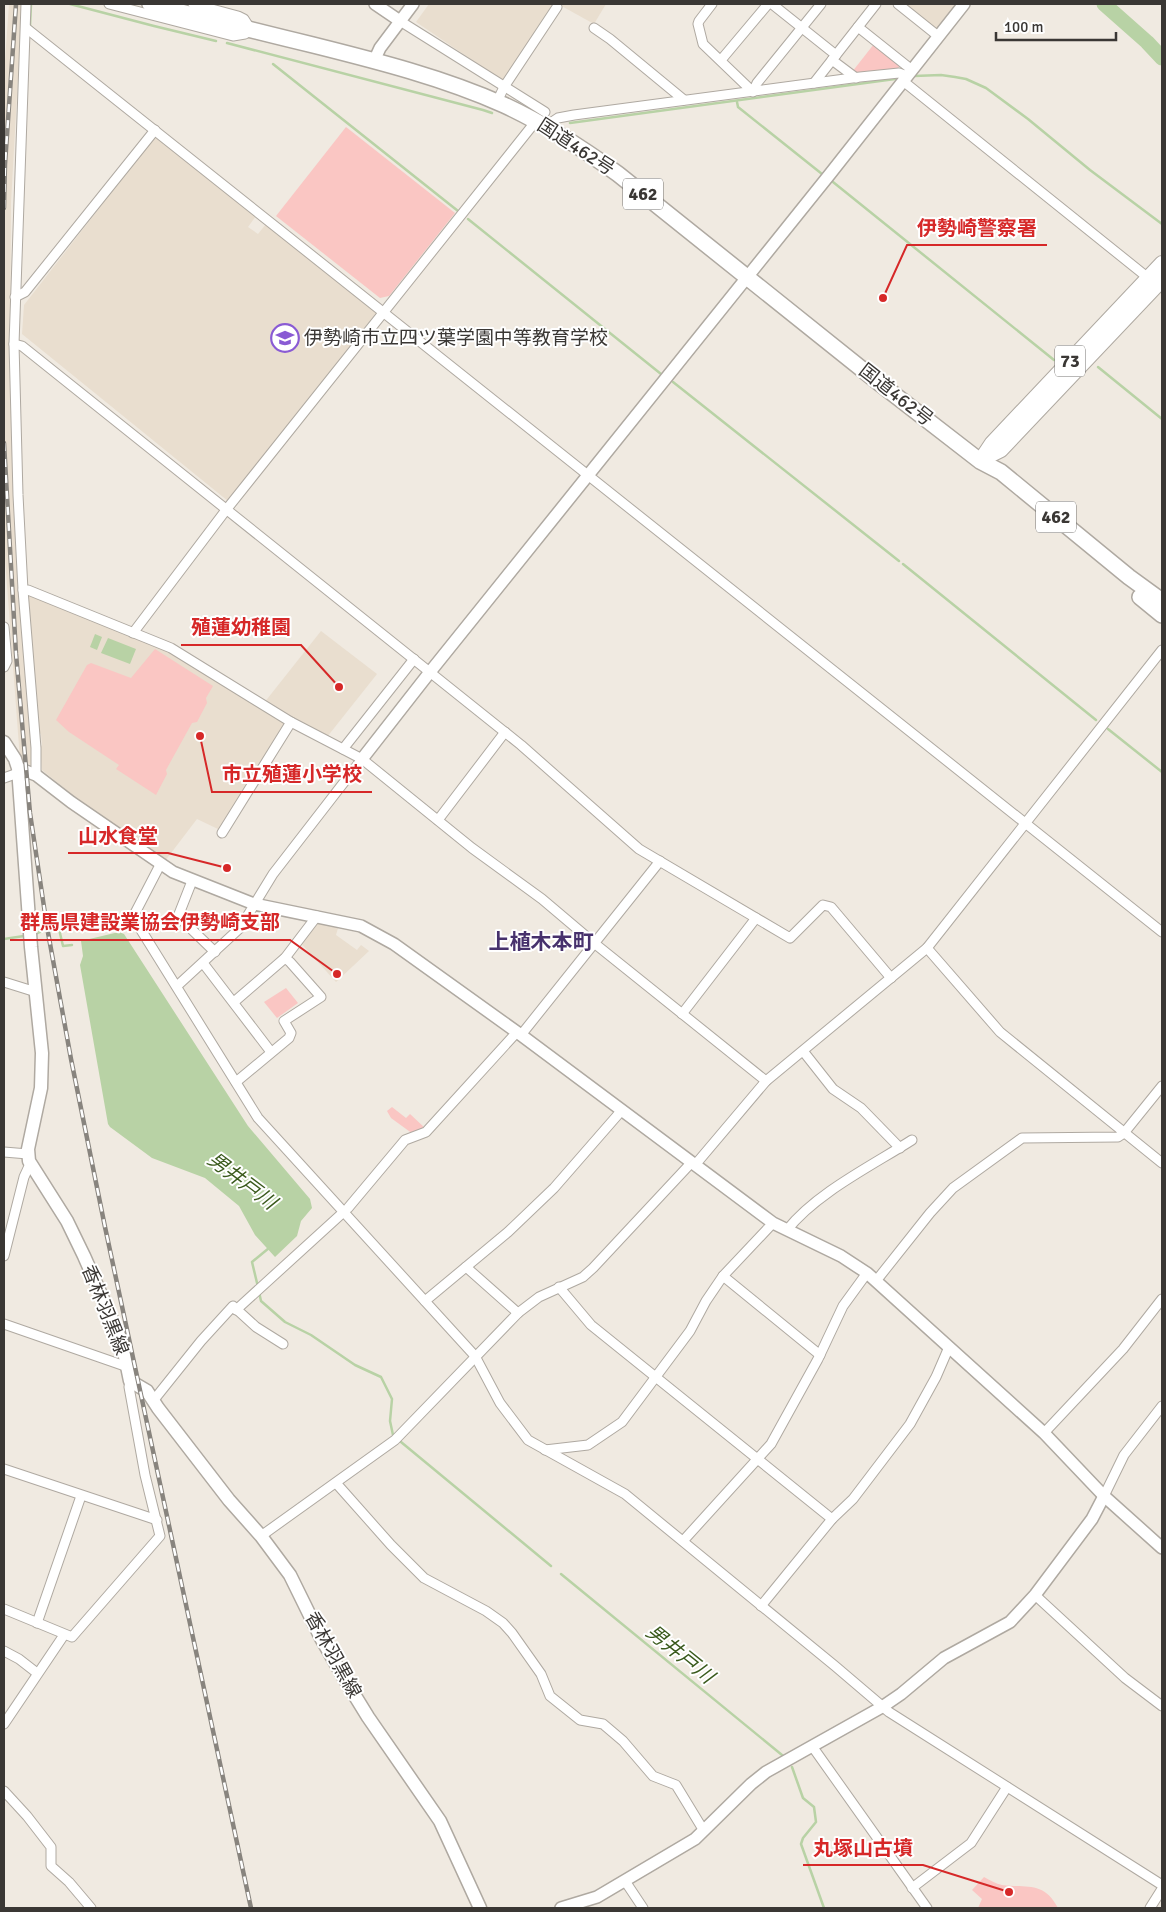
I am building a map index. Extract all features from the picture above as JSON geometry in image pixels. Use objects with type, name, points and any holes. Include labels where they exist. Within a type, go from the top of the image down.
[{"type":"highway","name":"国道462号","points":[[150,4],[247,24],[374,60],[454,86],[542,120],[612,169],[878,382],[980,461],[996,478],[1162,615]]},
{"type":"highway","name":"国道462号","points":[[980,461],[1001,472],[1162,602]]},
{"type":"main road","name":"73","points":[[980,461],[992,443],[1157,283],[1162,263]]},
{"type":"main road","points":[[4,742],[12,753],[18,770],[42,1053],[42,1077],[29,1159]]},
{"type":"main road","name":"香林羽黒線","points":[[29,1159],[72,1232],[122,1342],[130,1381],[145,1388],[229,1500],[261,1536],[290,1575],[321,1638],[368,1717],[440,1822],[480,1908]]},
{"type":"street","points":[[26,4],[14,344],[22,590],[36,748],[36,775]]},
{"type":"street","points":[[109,4],[227,35],[241,36],[247,24],[193,4]]},
{"type":"street","points":[[375,4],[504,87],[542,120],[814,83],[899,73],[907,75]]},
{"type":"street","points":[[374,60],[380,48],[413,4]]},
{"type":"street","points":[[712,4],[698,24],[703,44],[753,92]]},
{"type":"street","points":[[721,60],[768,4]]},
{"type":"street","points":[[772,4],[802,28],[856,78]]},
{"type":"street","points":[[753,92],[757,83],[821,4]]},
{"type":"street","points":[[814,83],[876,4]]},
{"type":"street","points":[[898,4],[938,36]]},
{"type":"street","points":[[177,986],[240,928],[273,874],[430,672],[589,476],[964,4]]},
{"type":"street","points":[[497,102],[504,87],[557,7]]},
{"type":"street","points":[[858,27],[907,75],[1157,283]]},
{"type":"street","points":[[26,28],[1162,932]]},
{"type":"street","points":[[594,28],[684,100]]},
{"type":"street","points":[[133,633],[226,510],[542,120]]},
{"type":"street","points":[[15,297],[25,292],[155,130]]},
{"type":"street","points":[[14,344],[22,346],[155,451],[226,510],[505,732],[639,849],[790,938],[823,905],[831,907],[892,978]]},
{"type":"street","points":[[22,590],[35,593],[171,648],[291,722],[362,759],[472,848],[542,899],[594,944],[766,1081]]},
{"type":"street","points":[[4,627],[7,661],[4,667]]},
{"type":"street","points":[[261,1536],[395,1440],[518,1312],[539,1296],[583,1277],[694,1163],[766,1081],[927,948],[1162,650]]},
{"type":"street","points":[[343,749],[414,660]]},
{"type":"street","points":[[222,833],[291,722]]},
{"type":"street","points":[[438,820],[505,732]]},
{"type":"street","points":[[4,778],[18,770],[36,775],[160,865],[192,881],[254,904],[361,926],[394,944],[519,1034],[773,1223],[841,1256],[871,1277],[1044,1433],[1104,1496],[1162,1548]]},
{"type":"street","points":[[236,1310],[344,1212],[405,1140],[426,1132],[519,1034],[660,862]]},
{"type":"street","points":[[160,865],[134,917],[258,1118],[476,1356],[500,1403],[528,1440],[625,1494],[882,1707],[1162,1885]]},
{"type":"street","points":[[192,881],[179,914],[183,921],[215,952]]},
{"type":"street","points":[[234,1002],[285,958],[317,916]]},
{"type":"street","points":[[682,1014],[756,918]]},
{"type":"street","points":[[927,948],[1000,1032],[1162,1163]]},
{"type":"street","points":[[236,1082],[289,1038],[290,1033],[284,1021],[321,997],[285,958]]},
{"type":"street","points":[[203,962],[271,1052]]},
{"type":"street","points":[[4,982],[36,992]]},
{"type":"street","points":[[803,1050],[833,1089],[861,1108],[900,1148]]},
{"type":"street","points":[[683,1541],[771,1444],[820,1355],[843,1306],[954,1188],[1022,1138],[1118,1136],[1124,1134],[1162,1086]]},
{"type":"street","points":[[425,1301],[508,1232],[554,1188],[622,1110]]},
{"type":"street","points":[[788,1230],[795,1220],[822,1197],[912,1140]]},
{"type":"street","points":[[4,1152],[29,1159],[4,1256]]},
{"type":"street","points":[[545,1450],[588,1445],[622,1422],[690,1331],[706,1300],[723,1276],[773,1223]]},
{"type":"street","points":[[466,1267],[518,1312]]},
{"type":"street","points":[[723,1276],[820,1355]]},
{"type":"street","points":[[559,1287],[592,1324],[832,1519]]},
{"type":"street","points":[[1044,1433],[1123,1349],[1162,1299]]},
{"type":"street","points":[[153,1401],[201,1340],[233,1306],[256,1327],[283,1344]]},
{"type":"street","points":[[4,1324],[127,1366]]},
{"type":"street","points":[[761,1606],[832,1519],[853,1499],[910,1424],[936,1377],[949,1347]]},
{"type":"street","points":[[4,1609],[72,1637],[160,1536],[145,1475],[129,1387],[130,1381]]},
{"type":"street","points":[[561,1908],[597,1896],[695,1839],[758,1777],[882,1707],[901,1694],[944,1658],[1010,1622],[1035,1595],[1092,1519],[1124,1454],[1162,1406]]},
{"type":"street","points":[[4,1469],[157,1520]]},
{"type":"street","points":[[336,1483],[391,1545],[424,1578],[486,1611],[503,1623],[541,1674],[550,1696],[580,1720],[603,1724],[623,1742],[653,1776],[676,1785],[704,1831]]},
{"type":"street","points":[[37,1623],[81,1496]]},
{"type":"street","points":[[1035,1595],[1125,1678],[1162,1706]]},
{"type":"street","points":[[4,1724],[36,1673],[64,1635]]},
{"type":"street","points":[[4,1651],[19,1659],[36,1673]]},
{"type":"street","points":[[812,1746],[927,1908]]},
{"type":"street","points":[[912,1888],[971,1843],[1007,1787]]},
{"type":"street","points":[[4,1791],[27,1816],[51,1847],[51,1866],[69,1882],[92,1908]]},
{"type":"street","points":[[624,1881],[643,1908]]},
{"type":"street","points":[[1150,1908],[1162,1890]]},
{"type":"shaded area","points":[[9,4],[22,4],[11,203],[10,365],[19,590],[33,766],[20,760],[4,545],[4,75]]},
{"type":"shaded area","points":[[429,4],[555,4],[503,81],[416,22]]},
{"type":"shaded area","points":[[558,4],[606,4],[594,24]]},
{"type":"shaded area","points":[[903,4],[959,4],[941,27],[934,29]]},
{"type":"shaded area","points":[[874,44],[900,64],[898,69],[856,75],[852,72]]},
{"type":"shaded area","points":[[346,127],[455,213],[389,296],[380,298],[276,216]]},
{"type":"shaded area","points":[[157,138],[256,216],[248,227],[258,234],[266,224],[375,310],[376,313],[228,501],[22,334],[24,305],[153,139]]},
{"type":"shaded area","points":[[30,595],[168,651],[286,724],[220,830],[197,819],[165,861],[70,793],[42,770],[40,747],[42,745],[41,734],[39,733],[27,598]]},
{"type":"shaded area","points":[[321,631],[377,674],[327,737],[264,703]]},
{"type":"shaded area","points":[[155,649],[213,686],[206,698],[207,703],[197,722],[192,723],[166,770],[167,774],[156,795],[116,769],[119,765],[69,732],[56,720],[87,665],[91,663],[131,678]]},
{"type":"shaded area","points":[[315,921],[341,926],[338,928],[336,935],[357,950],[361,945],[369,951],[336,982],[299,941]]},
{"type":"shaded area","points":[[286,988],[298,1003],[277,1018],[264,1002]]},
{"type":"shaded area","points":[[392,1107],[406,1118],[410,1114],[426,1129],[413,1134],[391,1118],[387,1111]]},
{"type":"shaded area","points":[[984,1877],[1002,1885],[1027,1886],[1041,1890],[1053,1899],[1058,1908],[978,1908],[982,1899],[972,1890]]},
{"type":"water","points":[[95,634],[102,637],[97,650],[90,647]]},
{"type":"water","points":[[108,638],[136,649],[130,664],[101,653]]},
{"type":"water","points":[[119,932],[124,934],[248,1126],[310,1199],[312,1208],[301,1221],[297,1236],[275,1257],[255,1235],[239,1206],[205,1178],[152,1158],[108,1124],[80,965],[83,956],[81,941]]},
{"type":"waterway","points":[[31,4],[30,26],[32,28]]},
{"type":"waterway","points":[[70,4],[216,41]]},
{"type":"waterway","points":[[1104,4],[1162,58]]},
{"type":"waterway","points":[[227,43],[492,113]]},
{"type":"waterway","points":[[273,64],[458,211]]},
{"type":"waterway","points":[[914,76],[941,75],[955,77],[966,79],[986,88],[1162,224]]},
{"type":"waterway","points":[[570,123],[895,79]]},
{"type":"waterway","points":[[737,102],[738,107],[822,174]]},
{"type":"waterway","points":[[833,182],[1054,360]]},
{"type":"waterway","points":[[468,219],[661,374]]},
{"type":"waterway","points":[[1098,367],[1162,419]]},
{"type":"waterway","points":[[673,382],[899,561]]},
{"type":"waterway","points":[[903,564],[1096,720]]},
{"type":"waterway","points":[[1108,729],[1162,772]]},
{"type":"waterway","name":"男井戸川","points":[[52,930],[59,929],[63,946],[72,945]]},
{"type":"waterway","name":"男井戸川","points":[[35,934],[42,931]]},
{"type":"waterway","name":"男井戸川","points":[[4,939],[24,936]]},
{"type":"waterway","name":"男井戸川","points":[[258,1287],[252,1262],[269,1248]]},
{"type":"waterway","name":"男井戸川","points":[[259,1292],[261,1301],[285,1322],[311,1335],[355,1365],[381,1377],[392,1399],[390,1421],[393,1435]]},
{"type":"waterway","name":"男井戸川","points":[[401,1442],[551,1566]]},
{"type":"waterway","name":"男井戸川","points":[[561,1574],[782,1755]]},
{"type":"waterway","name":"男井戸川","points":[[792,1767],[803,1798],[814,1807],[816,1822],[803,1838],[801,1844],[824,1908]]},
{"type":"railway","points":[[4,208],[5,164],[16,4]]},
{"type":"railway","points":[[4,443],[16,654],[30,813],[47,927],[105,1227],[251,1908]]},
{"type":"place","name":"伊勢崎警察署","points":[[883,298]]},
{"type":"place","name":"伊勢崎市立四ツ葉学園中等教育学校","points":[[285,338]]},
{"type":"place","name":"殖蓮幼稚園","points":[[339,687]]},
{"type":"place","name":"市立殖蓮小学校","points":[[200,736]]},
{"type":"place","name":"山水食堂","points":[[227,868]]},
{"type":"place","name":"群馬県建設業協会伊勢崎支部","points":[[337,974]]},
{"type":"place","name":"丸塚山古墳","points":[[1009,1892]]},
{"type":"district","name":"上植木本町","points":[[541,942]]}]
